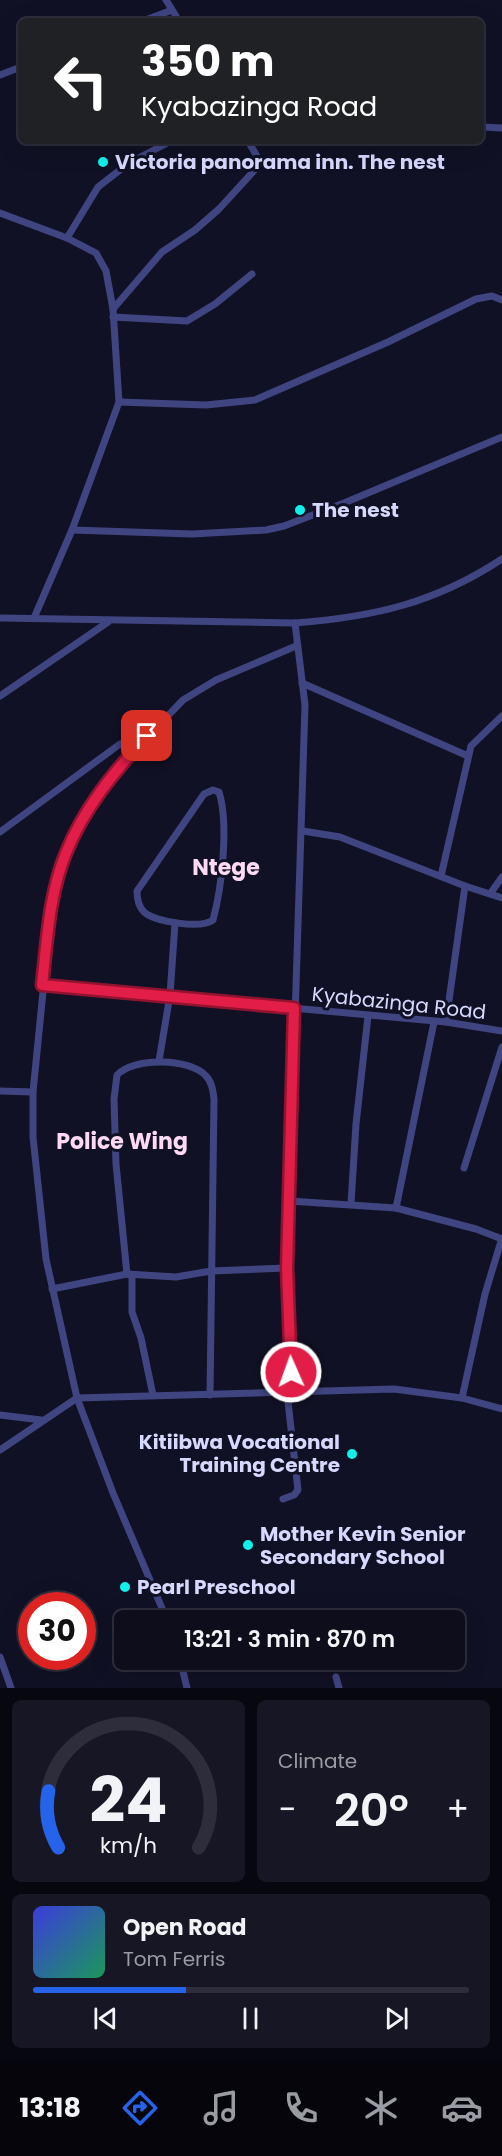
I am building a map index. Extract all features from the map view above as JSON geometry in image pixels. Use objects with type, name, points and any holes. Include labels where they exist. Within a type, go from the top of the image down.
[{"type":"street","points":[[166,0],[177,18]]},
{"type":"street","points":[[151,18],[172,10]]},
{"type":"street","points":[[0,75],[18,68]]},
{"type":"street","points":[[484,127],[502,128]]},
{"type":"street","points":[[67,238],[98,187],[129,163],[165,144]]},
{"type":"street","points":[[113,313],[162,252],[195,230],[219,209],[261,163],[250,144]]},
{"type":"street","points":[[0,213],[67,238],[96,253],[101,260],[113,313],[119,402],[72,530],[34,618]]},
{"type":"street","points":[[113,313],[187,321],[207,309],[252,274]]},
{"type":"street","points":[[119,402],[206,405],[255,400],[388,342],[476,299],[492,296],[502,300]]},
{"type":"street","points":[[72,530],[222,534],[266,530],[284,526],[335,507],[502,437]]},
{"type":"street","points":[[0,618],[108,622],[295,623],[372,614],[427,599],[469,579],[502,558]]},
{"type":"street","points":[[0,696],[108,622]]},
{"type":"street","points":[[283,1499],[294,1495],[298,1490],[290,1393],[287,1268],[294,1008],[303,831],[305,705],[295,623]]},
{"type":"street","points":[[163,1610],[116,1502],[77,1398],[52,1289],[37,1180],[33,1092],[51,912],[65,855],[84,816],[115,771],[136,748],[183,700],[216,680],[296,646]]},
{"type":"street","points":[[302,683],[468,756]]},
{"type":"street","points":[[441,876],[468,756],[474,740],[500,719]]},
{"type":"street","points":[[0,832],[120,744],[127,742],[136,748]]},
{"type":"street","points":[[213,790],[219,792],[223,807],[222,861],[213,917],[208,923],[175,923],[144,912],[139,906],[137,891],[204,794],[213,790]]},
{"type":"street","points":[[303,831],[340,837],[465,886],[502,898]]},
{"type":"street","points":[[490,894],[502,877]]},
{"type":"street","points":[[446,1022],[465,886]]},
{"type":"street","points":[[159,1061],[170,995],[175,923]]},
{"type":"street","name":"Kyabazinga Road","points":[[42,985],[446,1022],[502,1031]]},
{"type":"street","points":[[351,1203],[356,1124],[368,1016]]},
{"type":"street","points":[[396,1208],[434,1022]]},
{"type":"street","points":[[464,1168],[502,1047]]},
{"type":"street","points":[[153,1395],[141,1338],[132,1312],[130,1274],[116,1164],[115,1086],[117,1075],[123,1069],[133,1064],[159,1061],[201,1072],[212,1086],[214,1188],[210,1395]]},
{"type":"street","points":[[0,1091],[33,1092]]},
{"type":"street","points":[[289,1201],[351,1203],[396,1208],[502,1238],[478,1323],[462,1398]]},
{"type":"street","points":[[52,1289],[130,1274],[176,1277],[211,1271],[287,1268]]},
{"type":"street","points":[[0,1450],[77,1398],[394,1389],[462,1398],[502,1409]]},
{"type":"street","points":[[0,1415],[42,1420]]},
{"type":"street","points":[[0,1657],[10,1688]]},
{"type":"street","points":[[183,1670],[187,1688]]},
{"type":"street","points":[[336,1677],[339,1688]]},
{"type":"place","name":"Victoria panorama inn. The nest","points":[[103,162]]},
{"type":"place","name":"The nest","points":[[300,510]]},
{"type":"place","name":"Kitiibwa Vocational Training Centre","points":[[352,1454]]},
{"type":"place","name":"Mother Kevin Senior Secondary School","points":[[248,1545]]},
{"type":"place","name":"Pearl Preschool","points":[[125,1587]]},
{"type":"district","name":"Ntege","points":[[226,867]]},
{"type":"district","name":"Police Wing","points":[[122,1141]]},
{"type":"route","points":[[147,736],[115,771],[84,816],[65,855],[51,912],[42,985],[294,1008],[287,1268],[291,1372]]}]
